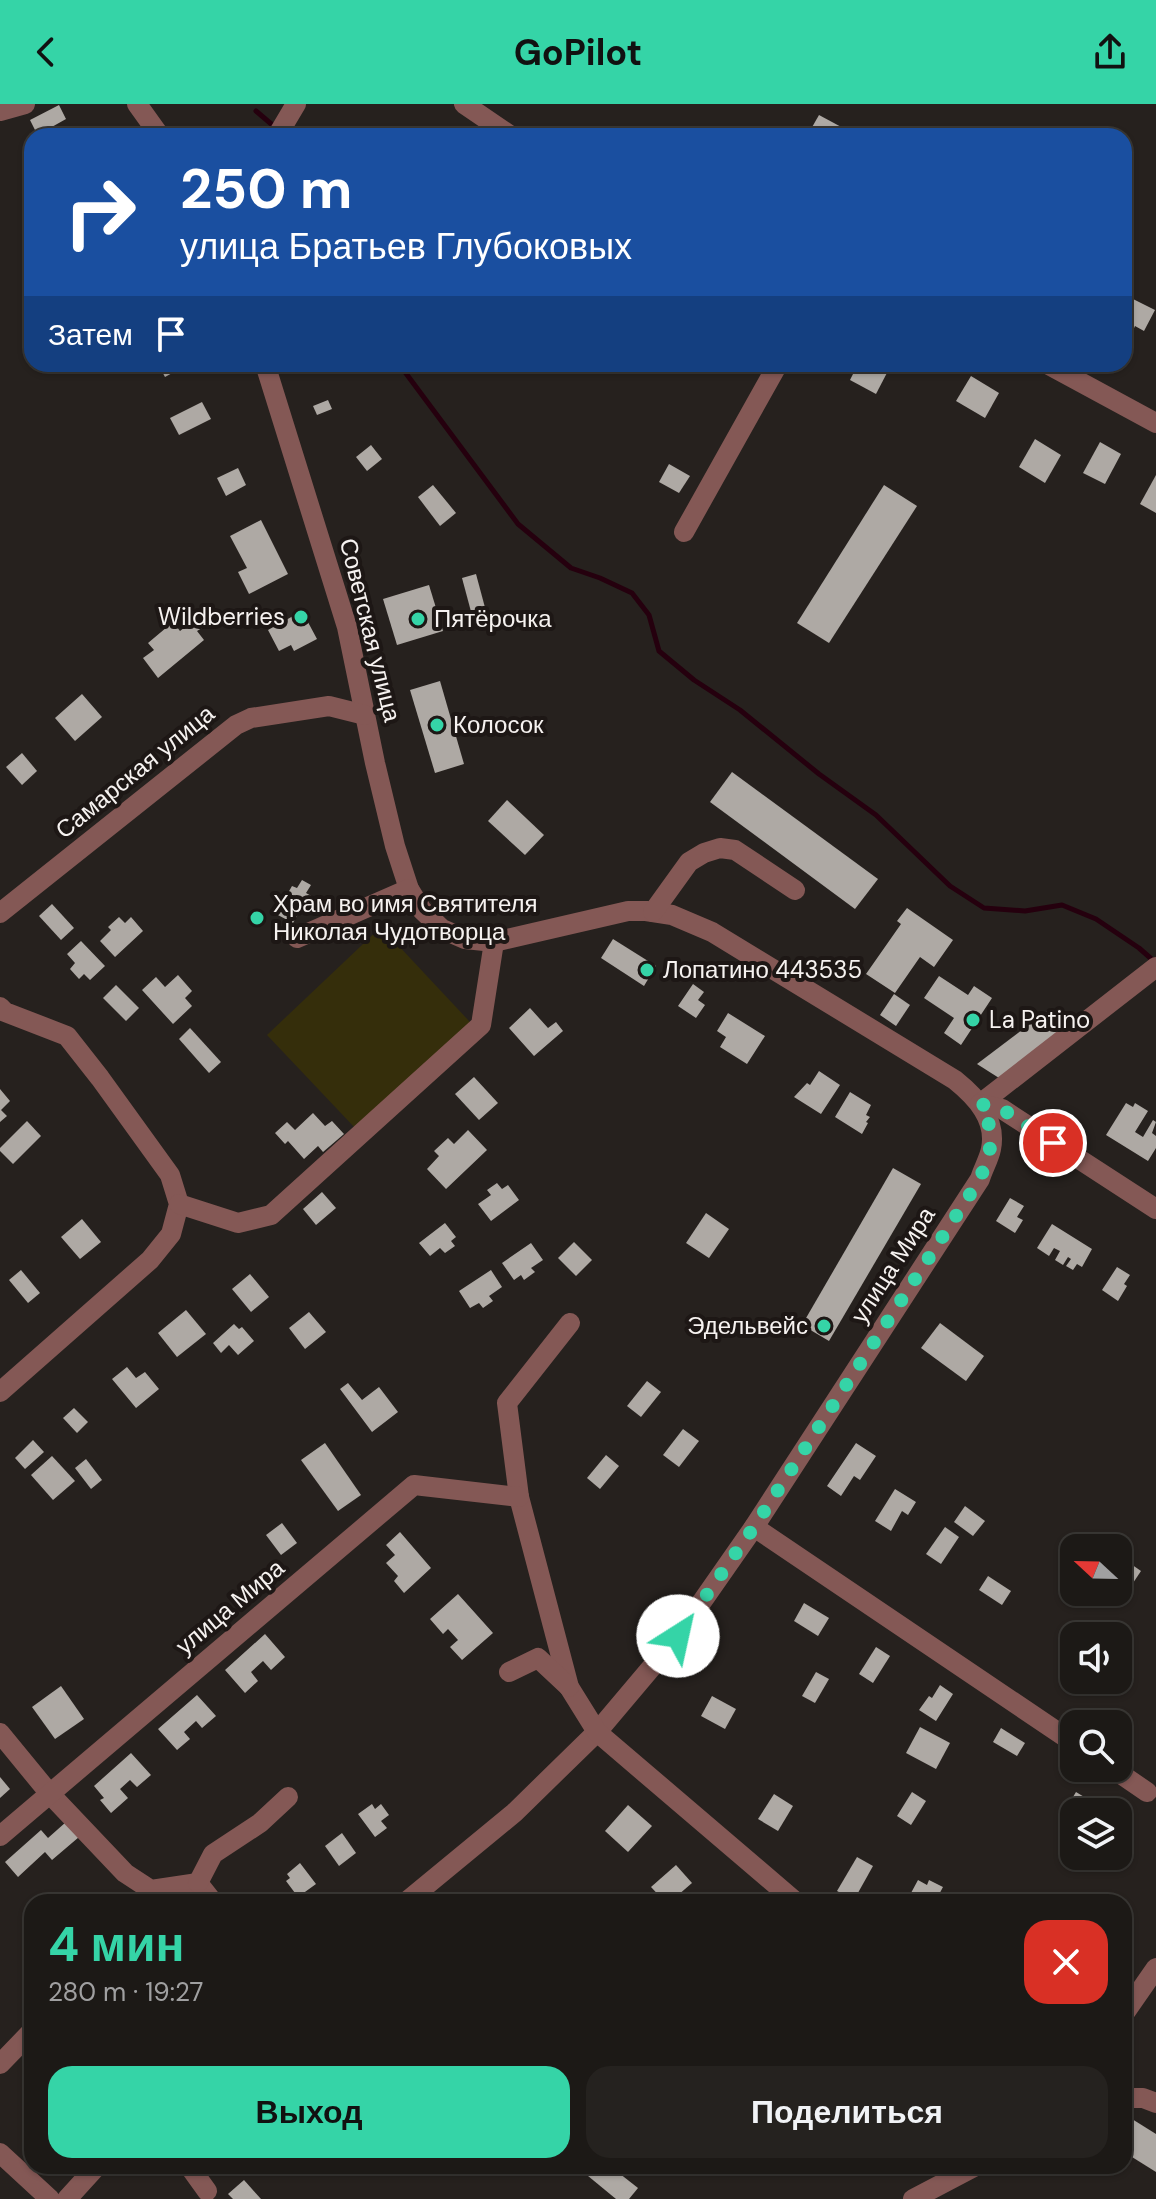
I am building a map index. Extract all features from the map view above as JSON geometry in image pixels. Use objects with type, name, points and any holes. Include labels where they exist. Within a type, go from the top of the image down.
[{"type":"street","points":[[0,111],[25,104]]},
{"type":"street","points":[[137,104],[154,128]]},
{"type":"street","points":[[282,128],[296,104]]},
{"type":"street","points":[[464,104],[499,128]]},
{"type":"street","name":"Советская улица","points":[[268,372],[337,589],[395,846],[409,889],[422,910],[442,929],[465,939],[494,942]]},
{"type":"street","points":[[684,532],[774,372]]},
{"type":"street","points":[[1062,372],[1156,423]]},
{"type":"street","name":"Самарская улица","points":[[0,913],[236,725],[251,718],[329,706],[365,715]]},
{"type":"street","points":[[653,912],[689,862],[720,848],[735,850],[795,890]]},
{"type":"street","points":[[297,938],[409,889]]},
{"type":"street","points":[[179,1204],[238,1223],[271,1215],[481,1025],[494,942],[628,911],[672,915],[743,949],[941,1069],[976,1097],[980,1104],[1002,1109],[1156,1209]]},
{"type":"street","points":[[980,1104],[1156,967]]},
{"type":"street","points":[[0,1007],[5,1012],[67,1036],[170,1175],[179,1204],[171,1234],[150,1260],[0,1392]]},
{"type":"street","name":"улица Мира","points":[[416,1894],[514,1813],[597,1732],[678,1636],[754,1527],[980,1179],[992,1148],[989,1121],[980,1104]]},
{"type":"street","points":[[569,1687],[519,1497],[507,1403],[570,1323]]},
{"type":"street","name":"улица Мира","points":[[0,1836],[414,1485],[519,1497]]},
{"type":"street","points":[[754,1527],[1060,1734]]},
{"type":"street","points":[[509,1672],[538,1658],[569,1687],[597,1732],[787,1894]]},
{"type":"street","points":[[0,1733],[50,1794],[146,1894]]},
{"type":"street","points":[[1132,1782],[1147,1792]]},
{"type":"street","points":[[156,1894],[198,1883],[213,1854],[260,1823],[288,1797]]},
{"type":"street","points":[[198,1883],[207,1894]]},
{"type":"street","points":[[1132,2002],[1156,1968]]},
{"type":"street","points":[[0,2064],[24,2039]]},
{"type":"street","points":[[1132,2098],[1156,2103]]},
{"type":"street","points":[[0,2153],[50,2199]]},
{"type":"street","points":[[67,2199],[90,2174]]},
{"type":"street","points":[[195,2174],[207,2191]]},
{"type":"street","points":[[913,2199],[961,2174]]},
{"type":"shaded area","points":[[381,927],[470,1022],[356,1129],[267,1035]]},
{"type":"building","points":[[59,105],[66,119],[50,128],[34,128],[30,120]]},
{"type":"building","points":[[819,115],[843,128],[812,128]]},
{"type":"building","points":[[1132,298],[1155,310],[1144,331],[1135,326],[1132,333]]},
{"type":"building","points":[[854,372],[887,372],[876,394],[850,380]]},
{"type":"building","points":[[971,376],[999,393],[985,418],[956,401]]},
{"type":"building","points":[[328,400],[332,409],[317,415],[313,406]]},
{"type":"building","points":[[202,402],[211,419],[179,435],[170,418]]},
{"type":"building","points":[[1035,439],[1061,455],[1045,483],[1019,467]]},
{"type":"building","points":[[1100,442],[1121,454],[1105,484],[1083,473]]},
{"type":"building","points":[[371,445],[382,459],[367,471],[356,457]]},
{"type":"building","points":[[669,464],[690,476],[679,493],[659,482]]},
{"type":"building","points":[[238,468],[246,485],[226,496],[217,478]]},
{"type":"building","points":[[1156,475],[1156,513],[1140,504]]},
{"type":"building","points":[[433,485],[456,513],[440,526],[418,497]]},
{"type":"building","points":[[884,485],[917,506],[829,643],[797,623]]},
{"type":"building","points":[[261,520],[288,574],[249,594],[238,572],[247,568],[230,536]]},
{"type":"building","points":[[476,574],[487,615],[473,619],[462,578]]},
{"type":"building","points":[[429,585],[443,631],[397,645],[383,599]]},
{"type":"building","points":[[302,611],[317,639],[294,651],[291,645],[279,651],[268,630],[277,625],[274,621],[284,616],[286,620]]},
{"type":"building","points":[[195,619],[202,628],[197,631],[204,640],[158,678],[143,658],[154,650],[148,643],[173,622],[180,631]]},
{"type":"building","points":[[440,681],[464,764],[435,773],[410,690]]},
{"type":"building","points":[[82,694],[102,717],[75,741],[55,718]]},
{"type":"building","points":[[22,753],[37,771],[22,785],[6,767]]},
{"type":"building","points":[[732,772],[878,879],[855,909],[710,802]]},
{"type":"building","points":[[507,800],[544,835],[525,855],[488,821]]},
{"type":"building","points":[[302,880],[311,885],[306,893],[315,898],[306,914],[300,911],[293,923],[276,914],[292,886],[297,888]]},
{"type":"building","points":[[52,904],[74,928],[61,940],[39,916]]},
{"type":"building","points":[[907,908],[953,940],[934,967],[920,957],[895,993],[866,974],[901,924],[897,921]]},
{"type":"building","points":[[119,917],[125,923],[131,917],[143,931],[115,957],[100,941],[111,930],[108,927]]},
{"type":"building","points":[[613,939],[656,966],[644,986],[601,958]]},
{"type":"building","points":[[81,941],[105,966],[90,980],[84,974],[79,979],[70,969],[75,963],[67,954]]},
{"type":"building","points":[[178,975],[192,991],[185,998],[192,1006],[173,1024],[142,990],[156,977],[165,987]]},
{"type":"building","points":[[939,976],[968,995],[974,986],[992,998],[961,1045],[944,1033],[954,1018],[924,998]]},
{"type":"building","points":[[693,984],[704,992],[698,1000],[705,1005],[696,1018],[678,1006]]},
{"type":"building","points":[[116,985],[139,1008],[126,1021],[103,998]]},
{"type":"building","points":[[894,994],[910,1005],[896,1026],[880,1015]]},
{"type":"building","points":[[530,1008],[548,1028],[556,1022],[563,1031],[534,1056],[509,1028]]},
{"type":"building","points":[[1051,1008],[1073,1023],[999,1078],[977,1064]]},
{"type":"building","points":[[728,1013],[765,1036],[747,1064],[720,1047],[726,1037],[717,1031]]},
{"type":"building","points":[[190,1028],[221,1062],[209,1073],[179,1039]]},
{"type":"building","points":[[819,1071],[840,1085],[821,1114],[794,1097],[807,1083],[810,1085]]},
{"type":"building","points":[[474,1077],[498,1103],[479,1120],[455,1094]]},
{"type":"building","points":[[0,1089],[10,1101],[1,1110],[7,1116],[0,1122]]},
{"type":"building","points":[[850,1092],[871,1105],[866,1115],[870,1117],[862,1134],[835,1117]]},
{"type":"building","points":[[1126,1103],[1133,1107],[1135,1103],[1148,1111],[1135,1132],[1143,1137],[1153,1120],[1156,1122],[1152,1133],[1156,1136],[1156,1148],[1148,1161],[1106,1135]]},
{"type":"building","points":[[313,1113],[325,1126],[332,1121],[344,1134],[323,1152],[318,1146],[304,1159],[288,1141],[285,1144],[275,1133],[287,1122],[295,1130]]},
{"type":"building","points":[[27,1121],[41,1136],[13,1164],[0,1148]]},
{"type":"building","points":[[468,1130],[487,1150],[446,1189],[427,1169],[439,1156],[434,1151],[448,1138],[454,1144]]},
{"type":"building","points":[[893,1168],[921,1184],[829,1341],[802,1325]]},
{"type":"building","points":[[497,1183],[502,1189],[508,1185],[519,1200],[491,1221],[478,1204],[491,1195],[487,1190]]},
{"type":"building","points":[[322,1192],[336,1208],[316,1225],[303,1209]]},
{"type":"building","points":[[1010,1198],[1024,1206],[1017,1217],[1023,1220],[1015,1233],[996,1221]]},
{"type":"building","points":[[706,1213],[729,1229],[709,1258],[686,1243]]},
{"type":"building","points":[[82,1219],[101,1242],[80,1259],[61,1237]]},
{"type":"building","points":[[445,1223],[456,1237],[451,1241],[455,1246],[445,1253],[440,1248],[430,1256],[419,1243]]},
{"type":"building","points":[[1052,1224],[1092,1249],[1082,1267],[1077,1264],[1073,1270],[1066,1266],[1071,1259],[1068,1257],[1063,1265],[1055,1260],[1060,1251],[1054,1248],[1049,1256],[1037,1248]]},
{"type":"building","points":[[574,1242],[592,1260],[576,1276],[558,1258]]},
{"type":"building","points":[[531,1243],[543,1260],[531,1268],[535,1272],[524,1280],[521,1275],[514,1280],[502,1263]]},
{"type":"building","points":[[1117,1267],[1130,1275],[1118,1301],[1102,1290]]},
{"type":"building","points":[[21,1270],[40,1293],[28,1303],[9,1280]]},
{"type":"building","points":[[491,1270],[502,1287],[489,1296],[493,1301],[483,1308],[479,1303],[470,1308],[459,1291]]},
{"type":"building","points":[[250,1274],[269,1297],[251,1312],[232,1289]]},
{"type":"building","points":[[186,1310],[206,1334],[177,1357],[158,1333]]},
{"type":"building","points":[[309,1312],[326,1332],[305,1349],[289,1328]]},
{"type":"building","points":[[940,1323],[984,1356],[966,1381],[921,1348]]},
{"type":"building","points":[[234,1324],[239,1329],[242,1327],[254,1341],[238,1355],[229,1345],[221,1353],[213,1343]]},
{"type":"building","points":[[127,1367],[136,1378],[145,1372],[159,1389],[136,1408],[112,1379]]},
{"type":"building","points":[[647,1381],[661,1392],[641,1417],[627,1406]]},
{"type":"building","points":[[348,1383],[362,1400],[379,1387],[398,1412],[372,1432],[340,1389]]},
{"type":"building","points":[[74,1408],[88,1422],[77,1433],[63,1418]]},
{"type":"building","points":[[683,1429],[699,1441],[679,1467],[663,1455]]},
{"type":"building","points":[[33,1440],[44,1452],[25,1469],[15,1458]]},
{"type":"building","points":[[325,1443],[361,1495],[338,1511],[301,1460]]},
{"type":"building","points":[[856,1443],[876,1456],[860,1480],[854,1476],[841,1496],[827,1486]]},
{"type":"building","points":[[606,1455],[619,1466],[600,1489],[587,1478]]},
{"type":"building","points":[[52,1456],[75,1481],[53,1500],[31,1475]]},
{"type":"building","points":[[86,1459],[102,1480],[91,1489],[75,1468]]},
{"type":"building","points":[[895,1489],[916,1502],[908,1515],[902,1511],[891,1531],[875,1521]]},
{"type":"building","points":[[965,1506],[985,1521],[973,1536],[954,1522]]},
{"type":"building","points":[[282,1523],[297,1543],[281,1555],[266,1535]]},
{"type":"building","points":[[945,1527],[959,1537],[941,1564],[926,1554]]},
{"type":"building","points":[[400,1532],[431,1568],[404,1593],[394,1581],[398,1576],[386,1563],[395,1555],[386,1545]]},
{"type":"building","points":[[1132,1565],[1141,1571],[1132,1584]]},
{"type":"building","points":[[988,1576],[1011,1591],[1002,1605],[979,1590]]},
{"type":"building","points":[[458,1594],[493,1633],[462,1660],[450,1647],[458,1640],[448,1629],[443,1634],[430,1619]]},
{"type":"building","points":[[804,1603],[829,1618],[818,1636],[794,1621]]},
{"type":"building","points":[[265,1634],[285,1657],[271,1670],[263,1661],[251,1672],[258,1681],[245,1693],[225,1670]]},
{"type":"building","points":[[876,1647],[890,1656],[873,1683],[859,1674]]},
{"type":"building","points":[[816,1672],[829,1679],[815,1703],[802,1696]]},
{"type":"building","points":[[940,1685],[953,1694],[936,1721],[919,1710]]},
{"type":"building","points":[[61,1686],[84,1719],[55,1739],[32,1707]]},
{"type":"building","points":[[197,1695],[216,1716],[202,1728],[196,1721],[184,1732],[190,1739],[177,1750],[158,1729]]},
{"type":"building","points":[[712,1696],[736,1709],[725,1729],[701,1716]]},
{"type":"building","points":[[920,1727],[950,1743],[936,1769],[906,1753]]},
{"type":"building","points":[[1001,1728],[1025,1743],[1017,1756],[993,1742]]},
{"type":"building","points":[[131,1753],[151,1775],[137,1787],[130,1780],[120,1789],[128,1798],[111,1813],[94,1786]]},
{"type":"building","points":[[0,1777],[10,1789],[0,1798]]},
{"type":"building","points":[[912,1792],[926,1801],[911,1825],[897,1816]]},
{"type":"building","points":[[1076,1792],[1086,1798],[1072,1798]]},
{"type":"building","points":[[774,1794],[793,1806],[778,1831],[758,1819]]},
{"type":"building","points":[[372,1804],[375,1809],[381,1804],[389,1815],[381,1821],[387,1828],[375,1837],[358,1814]]},
{"type":"building","points":[[628,1805],[652,1826],[628,1852],[605,1831]]},
{"type":"building","points":[[66,1822],[79,1837],[52,1860],[45,1852],[18,1877],[5,1862],[41,1830],[48,1838]]},
{"type":"building","points":[[342,1833],[356,1853],[339,1866],[325,1846]]},
{"type":"building","points":[[857,1857],[873,1866],[857,1894],[837,1891]]},
{"type":"building","points":[[300,1863],[316,1884],[302,1894],[296,1894],[286,1881],[290,1878],[287,1874]]},
{"type":"building","points":[[676,1865],[692,1883],[679,1894],[658,1894],[651,1887]]},
{"type":"building","points":[[918,1880],[927,1885],[929,1880],[943,1887],[939,1894],[911,1893]]},
{"type":"building","points":[[1132,2119],[1156,2134],[1156,2172],[1132,2157]]},
{"type":"building","points":[[586,2174],[620,2174],[638,2188],[629,2199],[616,2199]]},
{"type":"building","points":[[244,2180],[261,2199],[233,2199],[228,2194]]},
{"type":"waterway","points":[[256,111],[276,128]]},
{"type":"waterway","points":[[405,372],[518,524],[571,568],[632,593],[649,615],[659,651],[876,815],[950,886],[984,908],[1025,911],[1062,905],[1096,919],[1155,962]]},
{"type":"place","name":"Wildberries","points":[[301,617]]},
{"type":"place","name":"Пятёрочка","points":[[418,619]]},
{"type":"place","name":"Колосок","points":[[437,725]]},
{"type":"place","name":"Храм во имя Святителя Николая Чудотворца","points":[[257,918]]},
{"type":"place","name":"Лопатино 443535","points":[[647,970]]},
{"type":"place","name":"La Patino","points":[[973,1020]]},
{"type":"place","name":"Эдельвейс","points":[[824,1326]]},
{"type":"route","points":[[678,1636],[754,1527],[980,1179],[992,1148],[989,1121],[980,1104],[1002,1109],[1053,1143]]}]
